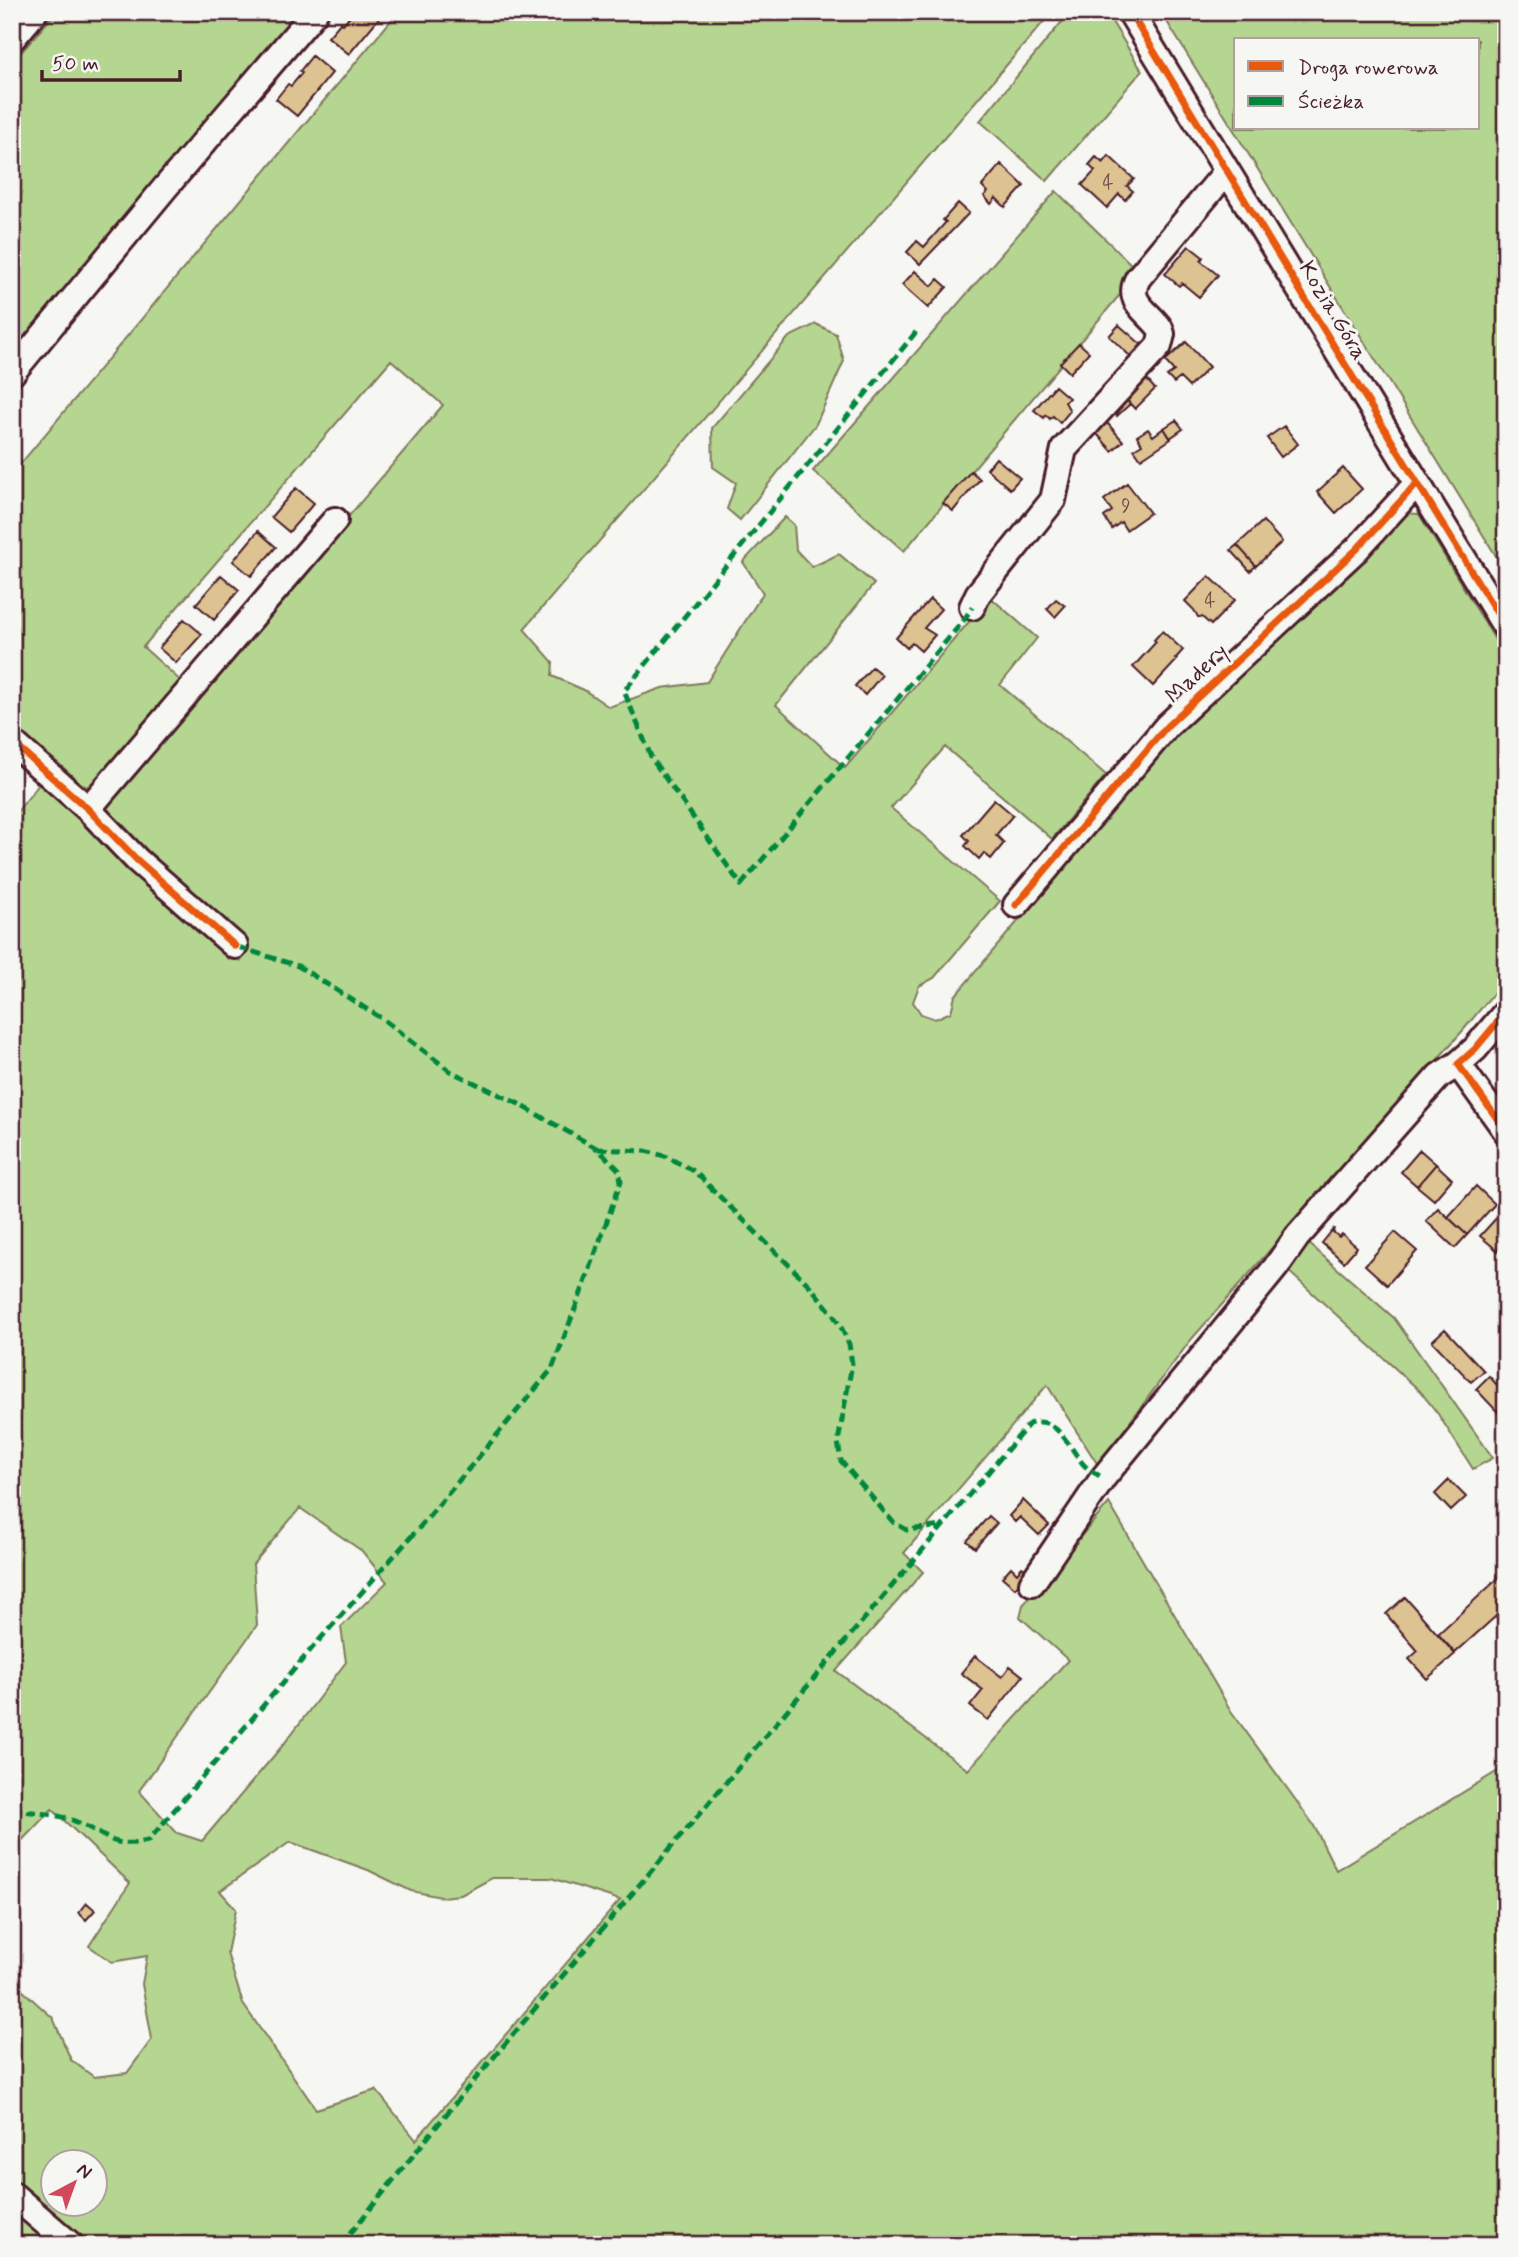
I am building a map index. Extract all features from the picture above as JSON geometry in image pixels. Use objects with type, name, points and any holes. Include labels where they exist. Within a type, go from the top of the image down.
[{"type":"street","points":[[12,39],[35,12]]},
{"type":"street","points":[[12,373],[315,12]]},
{"type":"street","name":"Kozia Góra","points":[[1130,12],[1506,628]]},
{"type":"street","points":[[972,607],[978,594],[1053,500],[1064,449],[1159,346],[1162,334],[1160,328],[1135,299],[1133,287],[1227,171]]},
{"type":"street","name":"Madery","points":[[1016,905],[1167,726],[1357,549],[1418,483]]},
{"type":"street","points":[[88,809],[335,520]]},
{"type":"street","points":[[12,742],[88,809],[137,860],[235,946]]},
{"type":"street","points":[[1032,1583],[1103,1478],[1276,1267],[1297,1237],[1438,1076],[1475,1049],[1506,1012]]},
{"type":"street","points":[[1458,1064],[1506,1131]]},
{"type":"street","points":[[12,2194],[71,2245]]},
{"type":"green space","points":[[56,12],[305,12],[12,358],[12,63]]},
{"type":"green space","points":[[398,12],[1052,12],[524,629],[553,662],[552,676],[584,690],[609,707],[662,688],[707,682],[763,593],[743,562],[785,517],[794,525],[796,550],[812,567],[839,554],[874,584],[776,705],[845,768],[990,597],[1037,638],[1000,685],[1106,775],[1052,839],[945,747],[891,808],[1000,901],[934,978],[919,986],[913,1002],[921,1014],[935,1019],[951,1012],[955,996],[1184,727],[1343,581],[1403,513],[1419,514],[1506,658],[1506,978],[1190,1341],[1098,1465],[1047,1385],[904,1553],[923,1572],[836,1671],[968,1770],[1068,1660],[1020,1617],[1023,1605],[1109,1503],[1231,1711],[1313,1824],[1336,1870],[1506,1766],[1506,2245],[12,2245],[12,1981],[53,2018],[71,2060],[94,2077],[127,2073],[152,2039],[142,1984],[147,1956],[112,1962],[89,1946],[130,1883],[52,1809],[12,1851],[12,818],[44,778],[118,856],[241,961],[249,950],[165,877],[99,811],[443,405],[391,360],[143,647],[183,683],[94,787],[84,786],[50,756],[47,759],[12,730],[12,474]],"holes":[[[300,1508],[362,1551],[387,1582],[341,1627],[346,1662],[283,1745],[202,1841],[177,1833],[139,1791],[257,1625],[253,1564]],[[290,1842],[368,1870],[411,1891],[441,1897],[461,1895],[492,1878],[551,1878],[620,1900],[416,2140],[376,2090],[316,2109],[243,2004],[227,1953],[236,1909],[220,1891]]]},
{"type":"green space","points":[[1070,12],[1106,12],[1142,71],[1047,181],[980,121]]},
{"type":"green space","points":[[1161,12],[1506,12],[1506,572]]},
{"type":"green space","points":[[1056,191],[1139,272],[904,551],[813,471]]},
{"type":"green space","points":[[816,324],[836,334],[844,361],[816,424],[740,520],[727,509],[736,483],[713,467],[712,428],[789,337]]},
{"type":"green space","points":[[1307,1242],[1394,1318],[1493,1458],[1473,1469],[1420,1391],[1286,1269]]},
{"type":"building","points":[[353,12],[384,12],[349,54],[328,37]]},
{"type":"building","points":[[312,56],[332,73],[297,116],[276,99],[288,84],[291,86],[302,73],[300,71]]},
{"type":"building","points":[[1109,156],[1134,179],[1127,186],[1133,191],[1125,200],[1119,194],[1107,208],[1082,185],[1095,171],[1089,165],[1096,157],[1103,163]]},
{"type":"building","points":[[1001,164],[1024,186],[1005,207],[996,198],[991,204],[984,196],[988,192],[982,186]]},
{"type":"building","points":[[958,203],[969,213],[920,264],[907,252],[917,241],[924,247],[946,222],[943,220]]},
{"type":"building","points":[[1189,246],[1203,257],[1201,261],[1218,275],[1199,297],[1165,274]]},
{"type":"building","points":[[915,271],[932,286],[938,279],[947,287],[928,308],[902,285]]},
{"type":"building","points":[[1119,325],[1143,346],[1132,358],[1109,336]]},
{"type":"building","points":[[1186,342],[1209,367],[1189,387],[1180,378],[1174,383],[1167,376],[1174,371],[1165,361]]},
{"type":"building","points":[[1079,343],[1089,352],[1070,373],[1060,363]]},
{"type":"building","points":[[1141,373],[1155,389],[1135,409],[1120,393]]},
{"type":"building","points":[[1055,386],[1069,398],[1065,402],[1070,411],[1060,423],[1053,416],[1050,419],[1046,415],[1044,418],[1034,410]]},
{"type":"building","points":[[1123,396],[1130,404],[1117,416],[1109,408]]},
{"type":"building","points":[[1101,416],[1123,441],[1112,451],[1090,426]]},
{"type":"building","points":[[1176,420],[1183,429],[1170,438],[1164,428]]},
{"type":"building","points":[[1284,426],[1298,444],[1281,457],[1267,438]]},
{"type":"building","points":[[1164,428],[1171,439],[1141,459],[1134,449],[1142,444],[1137,436],[1148,429],[1153,436]]},
{"type":"building","points":[[996,458],[1020,478],[1010,489],[987,469]]},
{"type":"building","points":[[1343,468],[1362,489],[1336,513],[1317,492]]},
{"type":"building","points":[[971,471],[980,479],[953,511],[943,503]]},
{"type":"building","points":[[1127,483],[1150,513],[1126,530],[1121,522],[1112,529],[1104,517],[1112,511],[1104,500]]},
{"type":"building","points":[[296,488],[314,503],[289,532],[271,517]]},
{"type":"building","points":[[1263,521],[1282,542],[1256,566],[1237,545]]},
{"type":"building","points":[[258,531],[276,547],[251,576],[233,561]]},
{"type":"building","points":[[1237,545],[1256,566],[1250,571],[1231,550]]},
{"type":"building","points":[[221,575],[239,590],[214,620],[196,604]]},
{"type":"building","points":[[1209,576],[1235,600],[1211,625],[1198,617],[1185,601]]},
{"type":"building","points":[[930,599],[941,609],[924,628],[935,635],[921,651],[912,643],[907,648],[896,638]]},
{"type":"building","points":[[1056,599],[1065,606],[1055,617],[1047,609]]},
{"type":"building","points":[[184,619],[202,634],[176,663],[159,648]]},
{"type":"building","points":[[1162,631],[1183,650],[1153,686],[1133,667],[1156,642],[1154,640]]},
{"type":"building","points":[[872,667],[882,675],[865,695],[855,686]]},
{"type":"building","points":[[994,799],[1013,815],[996,835],[1004,843],[991,859],[984,853],[979,859],[965,846],[969,841],[963,835]]},
{"type":"building","points":[[1420,1150],[1436,1164],[1417,1186],[1401,1172]]},
{"type":"building","points":[[1436,1164],[1452,1179],[1434,1200],[1417,1186]]},
{"type":"building","points":[[1476,1186],[1495,1204],[1467,1235],[1448,1217]]},
{"type":"building","points":[[1438,1208],[1467,1235],[1455,1248],[1426,1221]]},
{"type":"building","points":[[1500,1214],[1504,1218],[1506,1216],[1506,1242],[1498,1251],[1480,1236]]},
{"type":"building","points":[[1334,1228],[1333,1232],[1339,1237],[1342,1234],[1357,1247],[1344,1262],[1322,1243]]},
{"type":"building","points":[[1395,1232],[1417,1251],[1387,1285],[1365,1265]]},
{"type":"building","points":[[1445,1329],[1484,1371],[1471,1382],[1432,1341]]},
{"type":"building","points":[[1489,1376],[1506,1395],[1506,1421],[1476,1389]]},
{"type":"building","points":[[1449,1480],[1466,1497],[1451,1511],[1435,1494]]},
{"type":"building","points":[[1023,1500],[1049,1525],[1039,1535],[1020,1517],[1015,1522],[1009,1516]]},
{"type":"building","points":[[989,1516],[997,1523],[975,1548],[967,1541]]},
{"type":"building","points":[[1011,1567],[1017,1573],[1022,1567],[1029,1572],[1015,1588],[1002,1577]]},
{"type":"building","points":[[1506,1571],[1506,1607],[1455,1653],[1438,1634]]},
{"type":"building","points":[[1405,1597],[1455,1654],[1427,1679],[1409,1659],[1418,1651],[1386,1614]]},
{"type":"building","points":[[975,1656],[1002,1677],[1010,1666],[1023,1676],[988,1720],[970,1706],[983,1690],[961,1673]]},
{"type":"building","points":[[87,1903],[95,1910],[86,1920],[79,1913]]},
{"type":"marked path","points":[[916,332],[624,691],[652,759],[741,885],[964,620],[972,607]]},
{"type":"marked path","points":[[12,1810],[70,1819],[117,1842],[148,1841],[314,1646],[426,1520],[552,1369],[621,1181],[619,1170],[598,1149],[519,1104],[450,1071],[384,1020],[298,966],[235,946]]},
{"type":"marked path","points":[[598,1149],[645,1151],[665,1156],[694,1171],[809,1285],[832,1313],[849,1344],[852,1364],[838,1442],[841,1461],[893,1522],[907,1530],[943,1526]]},
{"type":"marked path","points":[[341,2245],[461,2096],[1029,1424],[1047,1423],[1054,1428],[1084,1465],[1103,1478]]},
{"type":"cycle path","points":[[1130,12],[1506,628]]},
{"type":"cycle path","points":[[1016,905],[1167,726],[1357,549],[1417,483]]},
{"type":"cycle path","points":[[12,742],[88,809],[137,860],[235,946]]},
{"type":"cycle path","points":[[1506,1012],[1475,1049],[1458,1064],[1506,1131]]}]
